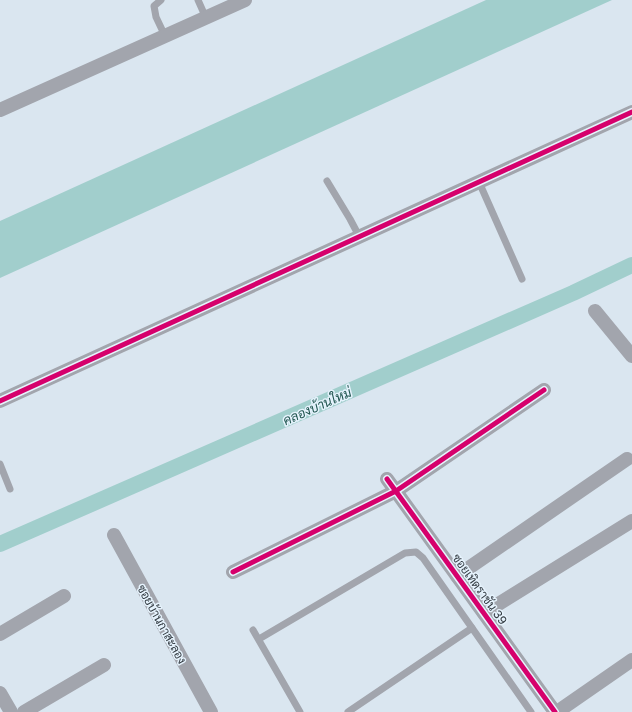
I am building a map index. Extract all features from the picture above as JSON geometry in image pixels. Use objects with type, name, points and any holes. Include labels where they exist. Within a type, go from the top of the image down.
[{"type":"street","points":[[0,110],[245,0]]},
{"type":"street","points":[[0,401],[632,112]]},
{"type":"street","points":[[595,311],[632,356]]},
{"type":"street","points":[[233,572],[396,492],[544,390]]},
{"type":"street","points":[[457,576],[627,459]]},
{"type":"street","name":"ซอยเทิดราชัน 39","points":[[387,479],[556,712]]},
{"type":"street","points":[[484,612],[632,522]]},
{"type":"street","name":"ซอยบ้านกาสะลอง","points":[[114,535],[211,712]]},
{"type":"street","points":[[0,634],[64,596]]},
{"type":"street","points":[[556,712],[632,660]]},
{"type":"street","points":[[24,712],[104,665]]},
{"type":"street","points":[[0,693],[12,712]]},
{"type":"lane","points":[[161,0],[154,6],[154,12],[165,36]]},
{"type":"lane","points":[[198,0],[206,18]]},
{"type":"lane","points":[[327,181],[359,236]]},
{"type":"lane","points":[[478,182],[522,279]]},
{"type":"lane","points":[[0,464],[10,489]]},
{"type":"lane","points":[[259,640],[405,553],[416,552],[423,558],[531,712]]},
{"type":"lane","points":[[348,712],[472,628]]},
{"type":"lane","points":[[253,630],[300,712]]},
{"type":"shaded area","points":[[486,0],[612,0],[0,278],[0,221]]},
{"type":"waterway","name":"คลองบ้านใหม่","points":[[0,544],[573,293],[632,265]]},
{"type":"cycle path","points":[[0,401],[632,112]]},
{"type":"cycle path","points":[[233,572],[396,491],[544,390]]},
{"type":"cycle path","points":[[387,479],[555,712]]}]
